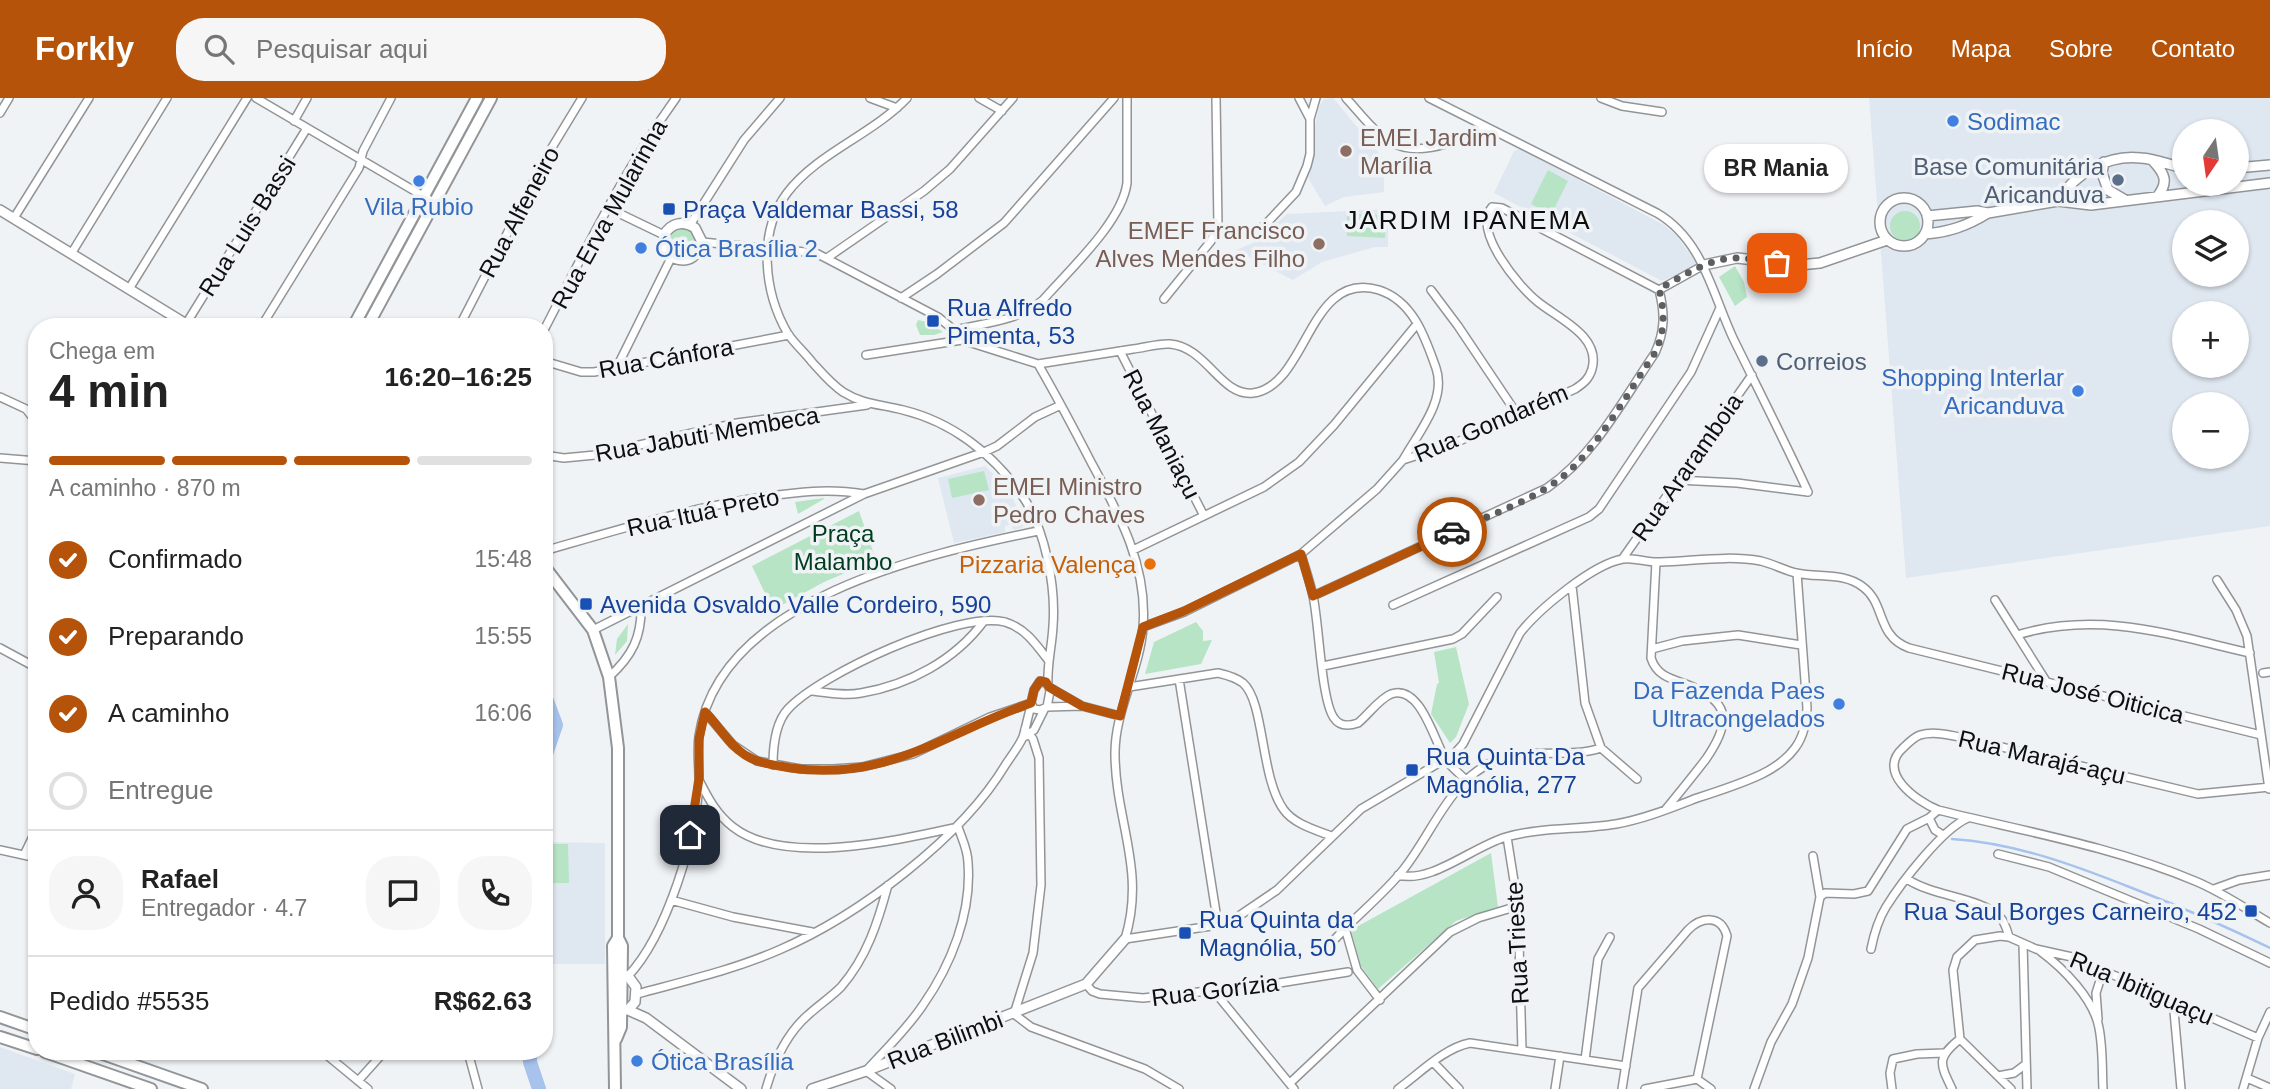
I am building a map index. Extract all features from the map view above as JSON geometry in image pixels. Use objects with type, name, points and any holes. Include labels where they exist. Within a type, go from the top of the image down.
[{"type":"main road","points":[[358,318],[477,98]]},
{"type":"main road","points":[[372,318],[491,98]]},
{"type":"main road","points":[[553,578],[593,630],[609,677],[618,748],[618,938],[613,946],[630,1004],[615,1039]]},
{"type":"main road","points":[[615,1089],[613,993],[621,975]]},
{"type":"main road","points":[[613,993],[617,1007],[630,1004]]},
{"type":"main road","points":[[0,1017],[28,1027]]},
{"type":"main road","points":[[0,1037],[28,1046]]},
{"type":"main road","points":[[68,1060],[151,1089]]},
{"type":"main road","points":[[120,1060],[202,1089]]},
{"type":"street","points":[[0,113],[9,98]]},
{"type":"street","points":[[14,218],[89,98]]},
{"type":"street","points":[[71,254],[167,98]]},
{"type":"street","points":[[129,289],[247,98]]},
{"type":"street","points":[[256,98],[435,203]]},
{"type":"street","points":[[294,121],[307,98]]},
{"type":"street","points":[[267,318],[359,168],[391,98]]},
{"type":"street","name":"Rua Alfeneiro","points":[[464,318],[548,154],[582,98]]},
{"type":"street","name":"Rua Erva Mularinha","points":[[550,318],[608,208],[676,98]]},
{"type":"street","points":[[690,225],[744,140],[780,98]]},
{"type":"street","points":[[870,98],[897,108]]},
{"type":"street","points":[[630,1004],[781,949],[888,885],[958,827],[985,797],[1022,738],[1037,725],[1045,709],[1053,597],[1050,574],[1038,531],[1022,495],[971,441],[937,421],[901,409],[869,405],[827,380],[789,335],[774,302],[768,272],[768,248],[777,209],[787,193],[803,175],[907,98]]},
{"type":"street","points":[[979,98],[1002,111]]},
{"type":"street","points":[[827,258],[924,191],[966,153],[1013,98]]},
{"type":"street","points":[[901,298],[948,267],[1004,223],[1114,98]]},
{"type":"street","points":[[954,330],[1007,318],[1032,309],[1043,300],[1112,219],[1125,196],[1127,183],[1127,98]]},
{"type":"street","points":[[1164,299],[1216,232],[1216,98]]},
{"type":"street","points":[[1299,98],[1310,120]]},
{"type":"street","points":[[1216,232],[1242,236],[1253,232],[1264,226],[1296,192],[1307,166],[1310,120],[1316,98]]},
{"type":"street","points":[[1346,98],[1383,137],[1407,148],[1440,145],[1486,127]]},
{"type":"street","points":[[1429,98],[1670,221],[1704,265],[1720,307],[1808,492],[1737,483],[1678,480]]},
{"type":"street","points":[[1601,98],[1622,106],[1662,112]]},
{"type":"street","name":"Rua Luis Bassi","points":[[194,318],[307,128]]},
{"type":"street","points":[[2058,201],[2067,188],[2083,174],[2104,162],[2129,157],[2172,164]]},
{"type":"street","points":[[2151,159],[2165,179],[2163,189],[2157,197]]},
{"type":"street","points":[[2104,162],[2103,182],[2108,190],[2127,201]]},
{"type":"street","points":[[2249,167],[2270,165]]},
{"type":"street","points":[[1925,234],[1927,216],[1921,205],[1910,199],[1895,199],[1881,214],[1880,228],[1887,240],[1904,246],[1912,244],[1925,234],[1955,230],[1988,213],[2058,201],[2091,205],[2270,183]]},
{"type":"street","name":"Rua Gondarém","points":[[1143,627],[1184,611],[1301,554],[1345,519],[1403,460],[1455,443],[1581,385],[1590,376],[1594,360],[1592,350],[1583,336],[1536,301],[1520,284],[1500,255],[1486,226],[1492,207],[1502,208],[1659,289]]},
{"type":"street","points":[[608,208],[664,235]]},
{"type":"street","points":[[0,210],[176,318]]},
{"type":"street","points":[[1927,216],[1977,211],[1988,213]]},
{"type":"street","points":[[678,223],[690,225],[699,232],[702,242],[699,254],[682,262],[671,258],[663,248],[664,235],[678,223]]},
{"type":"street","points":[[1313,596],[1547,488],[1573,468],[1592,445],[1661,341],[1664,323],[1659,289],[1704,265],[1737,258],[1799,265],[1821,263],[1887,240]]},
{"type":"street","points":[[702,242],[799,250],[827,258],[938,317],[962,340]]},
{"type":"street","points":[[616,369],[671,258]]},
{"type":"street","points":[[866,355],[962,340],[1038,365],[1169,344],[1183,348],[1204,361],[1238,392],[1249,394],[1270,388],[1281,376],[1316,319],[1330,302],[1347,292],[1361,288],[1376,289],[1404,303],[1417,324],[1437,371],[1437,398],[1403,460]]},
{"type":"street","points":[[1431,290],[1517,414]]},
{"type":"street","points":[[1393,605],[1589,517],[1599,509],[1691,372],[1720,307]]},
{"type":"street","points":[[1133,550],[1264,487],[1298,462],[1334,425],[1417,324]]},
{"type":"street","name":"Rua Cánfora","points":[[553,363],[581,372],[616,369],[789,335]]},
{"type":"street","name":"Rua Maniaçu","points":[[1120,351],[1204,516]]},
{"type":"street","points":[[1038,365],[1119,512],[1133,550],[1141,587],[1143,627],[1120,716],[1115,757],[1134,886],[1131,922],[1125,939],[1082,986]]},
{"type":"street","name":"Rua Araramboia","points":[[1623,558],[1752,375]]},
{"type":"street","points":[[0,397],[28,412]]},
{"type":"street","name":"Rua Jabuti Membeca","points":[[553,456],[596,455],[737,423],[869,405]]},
{"type":"street","points":[[593,630],[864,494],[997,446],[1035,417],[1061,405]]},
{"type":"street","points":[[0,458],[28,460]]},
{"type":"street","name":"Rua Ituá Preto","points":[[553,548],[673,514],[727,502],[824,489],[864,494]]},
{"type":"street","points":[[630,1004],[633,981],[621,975],[644,957],[671,900],[689,841],[699,779],[699,739],[705,712],[721,678],[747,645],[774,625],[855,582],[923,558],[1038,531]]},
{"type":"street","points":[[1301,554],[1313,596],[1330,711],[1337,722],[1347,726],[1358,723],[1387,697],[1396,693],[1404,694],[1419,707],[1446,760],[1466,780]]},
{"type":"street","points":[[1125,939],[1218,925],[1236,918],[1270,896],[1331,836],[1375,798],[1446,760],[1463,744],[1520,633],[1544,607],[1572,586],[1623,558]]},
{"type":"street","name":"Rua José Oiticica","points":[[1623,558],[1656,562],[1730,558],[1760,561],[1797,573],[1842,577],[1864,587],[1872,595],[1884,626],[1895,641],[1909,648],[2261,735]]},
{"type":"street","points":[[1656,562],[1652,649],[1654,666],[1660,673],[1711,696],[1724,719],[1722,733],[1714,747],[1665,810]]},
{"type":"street","points":[[1398,875],[1408,878],[1427,875],[1487,844],[1507,837],[1618,824],[1763,774],[1778,765],[1795,748],[1805,725],[1807,708],[1797,573]]},
{"type":"street","points":[[2217,580],[2243,624],[2250,653],[2269,788]]},
{"type":"street","points":[[1572,586],[1585,703],[1601,748],[1637,779]]},
{"type":"street","points":[[1323,666],[1453,639],[1462,634],[1497,597]]},
{"type":"street","points":[[1996,600],[2046,681]]},
{"type":"street","points":[[609,677],[628,659],[634,647],[642,622],[641,605]]},
{"type":"street","points":[[773,765],[776,736],[783,715],[789,707],[871,656],[924,635],[985,621],[1007,623],[1023,631],[1048,662]]},
{"type":"street","points":[[812,691],[859,694],[897,683],[938,664],[971,639],[985,621]]},
{"type":"street","points":[[2017,635],[2076,625],[2113,624],[2250,653]]},
{"type":"street","points":[[1652,649],[1682,641],[1738,635],[1801,645]]},
{"type":"street","points":[[0,648],[28,663]]},
{"type":"street","points":[[1129,687],[1218,673],[1232,676],[1245,684],[1256,710],[1272,788],[1285,812],[1302,824],[1331,836]]},
{"type":"street","points":[[1179,679],[1218,925]]},
{"type":"street","points":[[1046,684],[1034,690],[1027,731],[1039,758],[1041,885],[1033,953],[1014,1014],[1031,1027],[1145,1069],[1175,1088]]},
{"type":"street","points":[[1046,684],[1082,706],[1120,716]]},
{"type":"street","points":[[705,712],[745,755],[773,765],[801,769],[833,769],[862,767],[893,760],[932,746],[990,717],[1031,704]]},
{"type":"street","points":[[1031,704],[1037,710],[1082,706]]},
{"type":"street","name":"Rua Marajá-açu","points":[[1938,810],[1918,799],[1900,783],[1896,775],[1895,755],[1918,735],[1942,734],[1964,738],[2198,794],[2269,788]]},
{"type":"street","points":[[1335,939],[1398,875],[1466,780],[1481,767],[1515,755],[1582,752],[1601,748]]},
{"type":"street","points":[[699,779],[717,812],[733,828],[750,838],[768,843],[851,847],[958,827]]},
{"type":"street","points":[[1821,897],[1825,893],[1863,894],[1868,891],[1908,829],[1938,810],[2170,872],[2214,890],[2270,923]]},
{"type":"street","points":[[1929,818],[1935,830],[1943,835]]},
{"type":"street","points":[[1871,949],[1876,928],[1885,909],[1907,879],[1953,825],[1968,818]]},
{"type":"street","points":[[891,1089],[866,1071],[923,1006],[953,948],[962,922],[968,878],[965,847],[958,827]]},
{"type":"street","name":"Rua Trieste","points":[[1507,837],[1518,906],[1522,1050]]},
{"type":"street","points":[[24,855],[28,847]]},
{"type":"street","points":[[0,850],[28,856]]},
{"type":"street","points":[[1998,854],[2049,867],[2199,929],[2270,964]]},
{"type":"street","points":[[1754,1089],[1771,1042],[1792,1004],[1808,958],[1821,897],[1812,856]]},
{"type":"street","points":[[2214,890],[2239,880],[2270,875]]},
{"type":"street","points":[[1907,879],[1930,892],[1990,910],[2005,923],[2009,937],[1992,936],[1975,940],[1957,957],[1953,970],[1960,1039],[2011,1089]]},
{"type":"street","points":[[766,1089],[777,1056],[790,1035],[841,987],[870,944],[888,885]]},
{"type":"street","points":[[671,900],[733,917],[813,932]]},
{"type":"street","points":[[1214,991],[1292,1086],[1450,932],[1478,918],[1518,906]]},
{"type":"street","points":[[1622,1089],[1639,988],[1688,930],[1696,922],[1706,918],[1715,920],[1725,928],[1727,936],[1697,1079]]},
{"type":"street","points":[[1345,928],[1357,970],[1380,1000]]},
{"type":"street","points":[[1585,1060],[1598,959],[1610,937]]},
{"type":"street","name":"Rua Ibitiguaçu","points":[[2009,937],[2023,944],[2072,957],[2258,1038]]},
{"type":"street","points":[[2023,944],[2027,1089]]},
{"type":"street","points":[[2036,948],[2058,966],[2073,984],[2088,1003],[2099,1026]]},
{"type":"street","points":[[2103,971],[2096,993],[2104,1089]]},
{"type":"street","name":"Rua Gorízia","points":[[1082,986],[1100,994],[1143,998],[1348,972]]},
{"type":"street","name":"Rua Bilimbi","points":[[812,1089],[866,1071],[1082,986]]},
{"type":"street","points":[[2173,1000],[2181,1089]]},
{"type":"street","points":[[630,1004],[741,1089]]},
{"type":"street","points":[[2243,1089],[2258,1038],[2270,1012]]},
{"type":"street","points":[[1952,1089],[1941,1065],[1944,1053],[1960,1039]]},
{"type":"street","points":[[1398,1089],[1457,1045],[1470,1043],[1626,1066]]},
{"type":"street","points":[[1892,1089],[1890,1073],[1893,1059],[1917,1054],[1944,1053]]},
{"type":"street","points":[[1555,1089],[1560,1056]]},
{"type":"street","points":[[333,1060],[368,1089]]},
{"type":"street","points":[[358,1081],[377,1060]]},
{"type":"street","points":[[470,1060],[478,1089]]},
{"type":"street","points":[[1434,1063],[1459,1089]]},
{"type":"street","points":[[1998,1076],[2014,1073],[2026,1064]]},
{"type":"street","points":[[2247,1078],[2270,1088]]},
{"type":"street","points":[[1646,1089],[1697,1079],[1711,1089]]},
{"type":"shaded area","name":"EMEI Jardim Marília","points":[[1333,98],[1384,159],[1384,192],[1344,197],[1325,206],[1308,178],[1314,154],[1319,107],[1324,99]]},
{"type":"shaded area","points":[[1869,98],[2270,98],[2270,526],[1906,578]]},
{"type":"shaded area","points":[[1520,149],[1664,225],[1677,236],[1698,265],[1662,281],[1494,193],[1514,151]]},
{"type":"shaded area","name":"EMEF Francisco Alves Mendes Filho","points":[[1388,209],[1388,247],[1375,247],[1322,262],[1293,280],[1236,250],[1255,242],[1287,214]]},
{"type":"shaded area","name":"EMEI Ministro Pedro Chaves","points":[[985,466],[1009,489],[1024,524],[1022,528],[1013,530],[1012,524],[1005,526],[1005,532],[954,543],[938,478]]},
{"type":"shaded area","points":[[553,842],[605,843],[605,964],[553,964]]},
{"type":"shaded area","points":[[0,1047],[28,1057],[28,1060],[36,1060],[75,1074],[71,1089],[0,1089]]},
{"type":"green space","points":[[1548,170],[1568,181],[1551,215],[1531,204]]},
{"type":"green space","points":[[1905,211],[1916,215],[1920,226],[1916,237],[1905,241],[1894,237],[1890,226],[1894,215]]},
{"type":"green space","points":[[1347,214],[1386,215],[1385,238],[1347,236]]},
{"type":"green space","points":[[419,216],[421,218],[367,318],[363,318]]},
{"type":"green space","points":[[682,227],[693,232],[698,243],[693,254],[682,259],[671,254],[666,243],[671,232]]},
{"type":"green space","points":[[1735,266],[1744,282],[1747,297],[1735,306],[1719,277]]},
{"type":"green space","points":[[918,320],[943,332],[920,335],[916,325]]},
{"type":"green space","points":[[984,471],[989,490],[952,498],[948,479]]},
{"type":"green space","points":[[824,499],[798,514],[795,502]]},
{"type":"green space","name":"Praça Malambo","points":[[859,511],[876,560],[824,582],[773,610],[752,566]]},
{"type":"green space","points":[[1196,622],[1203,631],[1203,641],[1212,640],[1201,664],[1145,674],[1154,642]]},
{"type":"green space","points":[[628,624],[627,641],[615,655],[617,639]]},
{"type":"green space","points":[[1456,647],[1469,704],[1456,737],[1450,743],[1431,714],[1439,683],[1434,652]]},
{"type":"green space","points":[[553,844],[568,844],[569,883],[553,883]]},
{"type":"green space","points":[[1491,853],[1498,907],[1456,921],[1378,989],[1361,966],[1351,930]]},
{"type":"waterway","points":[[553,717],[556,725],[553,734]]},
{"type":"waterway","points":[[1952,839],[1999,845],[2066,863],[2167,902],[2270,948]]},
{"type":"waterway","points":[[530,1060],[539,1089]]},
{"type":"way so far","points":[[1452,532],[1547,488],[1573,468],[1592,445],[1661,341],[1664,323],[1659,289],[1704,265],[1725,260],[1737,258],[1777,263]]},
{"type":"place","name":"Sodimac","points":[[1953,121]]},
{"type":"place","name":"EMEI Jardim Marília","points":[[1346,151]]},
{"type":"place","name":"Base Comunitária Aricanduva","points":[[2118,180]]},
{"type":"place","name":"Vila Rubio","points":[[419,181]]},
{"type":"place","name":"Praça Valdemar Bassi, 58","points":[[669,209]]},
{"type":"place","name":"EMEF Francisco Alves Mendes Filho","points":[[1319,244]]},
{"type":"place","name":"Ótica Brasília 2","points":[[641,248]]},
{"type":"place","name":"BR Mania","points":[[1777,263]]},
{"type":"place","name":"Rua Alfredo Pimenta, 53","points":[[933,321]]},
{"type":"place","name":"Correios","points":[[1762,361]]},
{"type":"place","name":"Shopping Interlar Aricanduva","points":[[2078,391]]},
{"type":"place","name":"EMEI Ministro Pedro Chaves","points":[[979,500]]},
{"type":"place","name":"Pizzaria Valença","points":[[1150,564]]},
{"type":"place","name":"Avenida Osvaldo Valle Cordeiro, 590","points":[[586,604]]},
{"type":"place","name":"Da Fazenda Paes Ultracongelados","points":[[1839,704]]},
{"type":"place","name":"Rua Quinta Da Magnólia, 277","points":[[1412,770]]},
{"type":"place","name":"Rua Saul Borges Carneiro, 452","points":[[2251,911]]},
{"type":"place","name":"Rua Quinta da Magnólia, 50","points":[[1185,933]]},
{"type":"place","name":"Ótica Brasília","points":[[637,1061]]},
{"type":"district","name":"JARDIM IPANEMA","points":[[1468,220]]},
{"type":"route","points":[[690,835],[699,779],[699,739],[705,712],[745,755],[773,765],[801,769],[862,767],[913,754],[990,717],[1031,703],[1034,690],[1040,681],[1046,682],[1049,687],[1082,706],[1120,716],[1143,627],[1184,611],[1301,554],[1313,596],[1452,532]]}]
